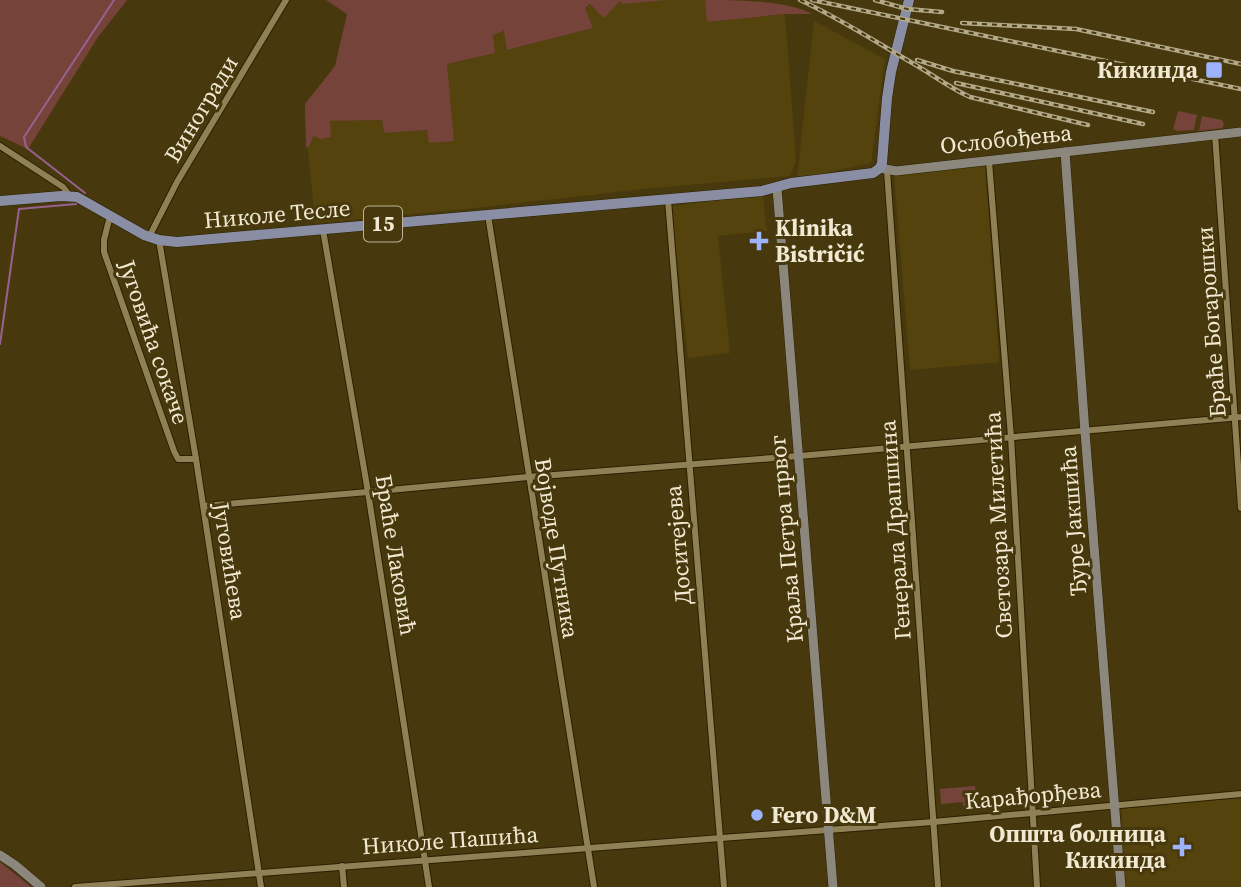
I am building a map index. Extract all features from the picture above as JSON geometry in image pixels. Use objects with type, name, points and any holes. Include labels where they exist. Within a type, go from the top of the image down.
[{"type":"main road","points":[[883,170],[887,98],[909,0]]},
{"type":"main road","name":"Ослобођења","points":[[777,188],[791,183],[883,170],[989,161],[1241,132]]},
{"type":"main road","name":"Ђуре Јакшића","points":[[1065,152],[1121,887]]},
{"type":"main road","name":"Николе Тесле","points":[[0,201],[70,196],[86,201],[154,239],[177,242],[668,200],[777,188]]},
{"type":"main road","name":"Краља Петра првог","points":[[777,188],[832,887]]},
{"type":"main road","points":[[0,855],[41,887]]},
{"type":"street","name":"Виногради","points":[[154,239],[177,182],[286,0]]},
{"type":"street","name":"Браће Богарошки","points":[[1215,134],[1238,417],[1241,508]]},
{"type":"street","points":[[0,146],[63,187],[70,196]]},
{"type":"street","name":"Светозара Милетића","points":[[989,161],[1011,437],[1037,887]]},
{"type":"street","name":"Генерала Драпшина","points":[[883,170],[938,887]]},
{"type":"street","name":"Доситејева","points":[[668,200],[724,887]]},
{"type":"street","name":"Војводе Путника","points":[[488,215],[594,887]]},
{"type":"street","name":"Југовића сокаче","points":[[110,216],[104,252],[174,451],[178,459],[197,459]]},
{"type":"street","name":"Браће Лаковић","points":[[323,230],[368,492],[429,887]]},
{"type":"street","name":"Југовићева","points":[[154,239],[197,459],[261,887]]},
{"type":"street","points":[[204,506],[1238,417]]},
{"type":"street","name":"Карађорђева","points":[[828,830],[1241,794]]},
{"type":"street","name":"Николе Пашића","points":[[75,887],[828,830]]},
{"type":"street","points":[[342,866],[344,887]]},
{"type":"shaded area","points":[[0,0],[127,0],[98,37],[28,149],[0,136]]},
{"type":"shaded area","points":[[326,0],[667,0],[623,4],[620,1],[604,18],[590,4],[585,8],[593,28],[507,50],[504,31],[493,35],[495,53],[447,64],[454,141],[429,143],[427,130],[384,133],[382,120],[330,121],[331,137],[321,139],[314,136],[308,148],[305,104],[335,66],[347,14]]},
{"type":"shaded area","points":[[705,0],[708,22],[785,14],[796,161],[790,176],[315,223],[308,148],[314,136],[331,137],[329,121],[382,120],[384,133],[428,130],[447,64],[494,53],[493,35],[505,31],[508,50],[593,28],[585,8],[591,4]]},
{"type":"shaded area","points":[[705,0],[775,3],[812,14],[707,22]]},
{"type":"shaded area","points":[[814,21],[885,59],[871,163],[797,179]]},
{"type":"shaded area","points":[[1178,111],[1197,115],[1194,130],[1173,129]]},
{"type":"shaded area","points":[[1202,116],[1222,120],[1224,125],[1222,128],[1199,131]]},
{"type":"shaded area","points":[[985,165],[999,362],[910,370],[894,175]]},
{"type":"shaded area","points":[[763,195],[767,231],[718,236],[730,353],[688,358],[671,206]]},
{"type":"shaded area","points":[[975,786],[977,810],[964,810],[963,802],[941,804],[940,789]]},
{"type":"shaded area","name":"Општа болница Кикинда","points":[[1241,798],[1241,887],[1126,887],[1121,807]]},
{"type":"shaded area","points":[[0,862],[31,887],[0,887]]},
{"type":"waterway","points":[[85,193],[26,147],[24,137],[114,0]]},
{"type":"waterway","points":[[0,344],[19,209],[76,204]]},
{"type":"railway","points":[[800,0],[843,22],[970,97],[1088,125]]},
{"type":"railway","points":[[812,0],[1241,89]]},
{"type":"railway","points":[[875,0],[907,9],[942,12]]},
{"type":"railway","points":[[962,23],[1076,29],[1241,64]]},
{"type":"railway","points":[[917,60],[953,71],[1153,112]]},
{"type":"railway","points":[[956,83],[1143,124]]},
{"type":"place","name":"Кикинда","points":[[1214,70]]},
{"type":"place","name":"Klinika Bistričić","points":[[759,241]]},
{"type":"place","name":"Fero D&M","points":[[757,815]]},
{"type":"place","name":"Општа болница Кикинда","points":[[1182,847]]}]
